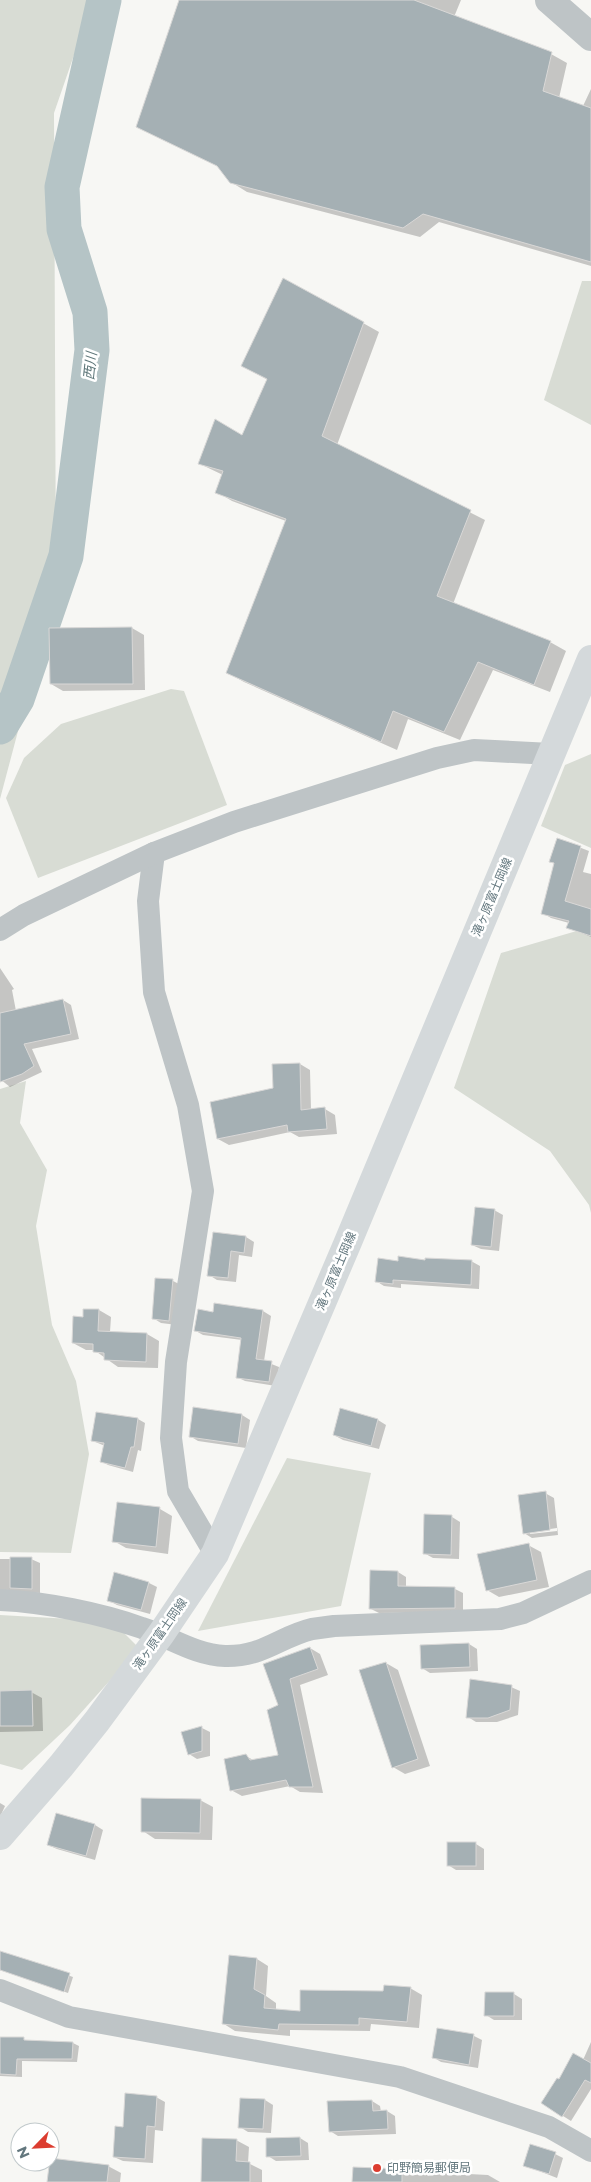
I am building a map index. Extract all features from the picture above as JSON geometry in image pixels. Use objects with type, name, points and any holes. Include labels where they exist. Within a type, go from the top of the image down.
[{"type":"main road","name":"滝ヶ原富士岡線","points":[[0,1836],[67,1758],[161,1634],[215,1554],[348,1242],[591,659]]},
{"type":"street","points":[[549,0],[591,37]]},
{"type":"street","points":[[0,930],[24,915],[154,853],[234,822],[437,758],[474,750],[551,754]]},
{"type":"street","points":[[154,853],[148,901],[154,992],[188,1105],[203,1191],[176,1362],[171,1438],[178,1491],[215,1554]]},
{"type":"street","points":[[0,1600],[25,1601],[124,1622],[161,1634],[203,1653],[225,1656],[253,1654],[311,1630],[326,1627],[500,1619],[523,1613],[591,1581]]},
{"type":"street","points":[[0,1990],[70,2017],[400,2077],[549,2127],[591,2150]]},
{"type":"shaded area","points":[[0,0],[93,0],[54,113],[56,588],[0,799]]},
{"type":"shaded area","points":[[582,281],[591,281],[591,425],[544,400]]},
{"type":"shaded area","points":[[171,689],[184,691],[227,805],[38,878],[6,798],[24,758],[61,724]]},
{"type":"shaded area","points":[[591,754],[591,848],[541,826],[565,765]]},
{"type":"shaded area","points":[[591,918],[591,1213],[589,1205],[550,1151],[454,1088],[501,953],[580,930]]},
{"type":"shaded area","points":[[26,1081],[20,1123],[47,1170],[36,1226],[52,1325],[76,1381],[89,1454],[71,1553],[0,1552],[0,1089]]},
{"type":"shaded area","points":[[287,1458],[371,1473],[341,1606],[198,1631]]},
{"type":"shaded area","points":[[0,1615],[71,1619],[119,1628],[139,1648],[70,1725],[22,1770],[0,1764]]},
{"type":"building","points":[[179,0],[414,0],[552,52],[543,91],[591,108],[591,262],[423,214],[403,228],[230,183],[217,166],[136,127]]},
{"type":"building","points":[[283,278],[364,322],[322,436],[471,510],[437,596],[551,641],[534,685],[478,662],[444,732],[393,711],[381,742],[226,673],[286,519],[215,493],[223,471],[198,464],[215,419],[242,435],[267,379],[241,366]]},
{"type":"building","points":[[132,627],[133,684],[50,684],[49,628]]},
{"type":"building","points":[[557,838],[581,846],[565,901],[591,909],[591,936],[566,928],[569,921],[541,914],[554,863],[549,862]]},
{"type":"building","points":[[63,999],[71,1034],[24,1044],[34,1066],[22,1074],[0,1082],[0,1013]]},
{"type":"building","points":[[300,1063],[301,1110],[325,1107],[327,1129],[288,1132],[287,1125],[217,1139],[210,1102],[273,1088],[272,1064]]},
{"type":"building","points":[[475,1207],[495,1209],[491,1247],[471,1245]]},
{"type":"building","points":[[213,1232],[246,1236],[244,1253],[231,1251],[228,1278],[207,1276]]},
{"type":"building","points":[[398,1256],[425,1260],[425,1258],[472,1260],[471,1285],[393,1280],[393,1284],[375,1282],[378,1258],[398,1261]]},
{"type":"building","points":[[155,1278],[173,1279],[169,1321],[152,1319]]},
{"type":"building","points":[[214,1303],[263,1310],[256,1359],[272,1361],[269,1382],[236,1378],[241,1338],[194,1331],[198,1309],[213,1312]]},
{"type":"building","points":[[83,1309],[99,1309],[98,1331],[147,1333],[146,1362],[104,1360],[104,1353],[93,1352],[93,1344],[72,1343],[73,1316],[83,1317]]},
{"type":"building","points":[[193,1407],[242,1414],[238,1444],[189,1437]]},
{"type":"building","points":[[340,1408],[378,1419],[371,1446],[333,1435]]},
{"type":"building","points":[[96,1412],[138,1418],[134,1447],[131,1447],[125,1468],[100,1462],[104,1443],[91,1441]]},
{"type":"building","points":[[546,1491],[550,1530],[523,1534],[518,1495]]},
{"type":"building","points":[[117,1502],[160,1507],[156,1547],[112,1542]]},
{"type":"building","points":[[424,1514],[452,1515],[451,1555],[423,1554]]},
{"type":"building","points":[[529,1543],[537,1580],[486,1591],[477,1554]]},
{"type":"building","points":[[10,1557],[32,1557],[32,1589],[10,1588]]},
{"type":"building","points":[[370,1570],[398,1571],[398,1586],[455,1587],[455,1608],[369,1609]]},
{"type":"building","points":[[114,1572],[149,1582],[141,1610],[107,1601]]},
{"type":"building","points":[[469,1643],[470,1667],[421,1669],[420,1645]]},
{"type":"building","points":[[310,1647],[318,1669],[290,1679],[313,1787],[289,1787],[286,1780],[230,1791],[224,1759],[246,1754],[250,1760],[278,1755],[267,1710],[278,1705],[263,1664]]},
{"type":"building","points":[[386,1662],[418,1759],[392,1768],[359,1670]]},
{"type":"building","points":[[470,1679],[512,1685],[510,1710],[488,1718],[466,1718]]},
{"type":"building","points":[[32,1690],[33,1726],[0,1726],[0,1691]]},
{"type":"building","points":[[202,1726],[202,1751],[188,1755],[181,1732]]},
{"type":"building","points":[[141,1798],[201,1799],[200,1833],[141,1832]]},
{"type":"building","points":[[56,1813],[95,1824],[86,1856],[47,1845]]},
{"type":"building","points":[[447,1842],[476,1842],[476,1866],[447,1866]]},
{"type":"building","points":[[0,1951],[70,1973],[64,1992],[0,1970]]},
{"type":"building","points":[[229,1955],[257,1958],[254,1989],[265,1995],[264,2008],[300,2011],[300,1990],[383,1991],[384,1985],[411,1987],[407,2022],[359,2018],[359,2025],[279,2024],[278,2030],[222,2024]]},
{"type":"building","points":[[485,1992],[514,1992],[514,2016],[484,2016]]},
{"type":"building","points":[[437,2028],[474,2034],[469,2065],[432,2058]]},
{"type":"building","points":[[0,2037],[24,2037],[24,2040],[73,2042],[72,2059],[17,2059],[16,2075],[0,2074]]},
{"type":"building","points":[[573,2053],[591,2063],[591,2083],[585,2080],[562,2117],[541,2103],[557,2078],[559,2079]]},
{"type":"building","points":[[125,2093],[157,2096],[155,2127],[147,2126],[145,2159],[113,2157],[115,2126],[123,2127]]},
{"type":"building","points":[[240,2098],[265,2099],[263,2129],[238,2128]]},
{"type":"building","points":[[372,2100],[373,2111],[387,2110],[388,2129],[329,2132],[327,2101]]},
{"type":"building","points":[[300,2137],[301,2156],[266,2157],[266,2138]]},
{"type":"building","points":[[202,2138],[237,2139],[236,2161],[250,2162],[250,2182],[201,2182]]},
{"type":"building","points":[[530,2144],[556,2152],[549,2174],[523,2166]]},
{"type":"building","points":[[60,2159],[109,2165],[107,2182],[47,2182],[48,2172],[60,2172]]},
{"type":"building","points":[[353,2167],[402,2169],[402,2182],[352,2182]]},
{"type":"waterway","name":"西川","points":[[0,727],[17,699],[66,556],[92,350],[90,312],[64,229],[62,187],[104,0]]},
{"type":"place","name":"印野簡易郵便局","points":[[377,2168]]}]
